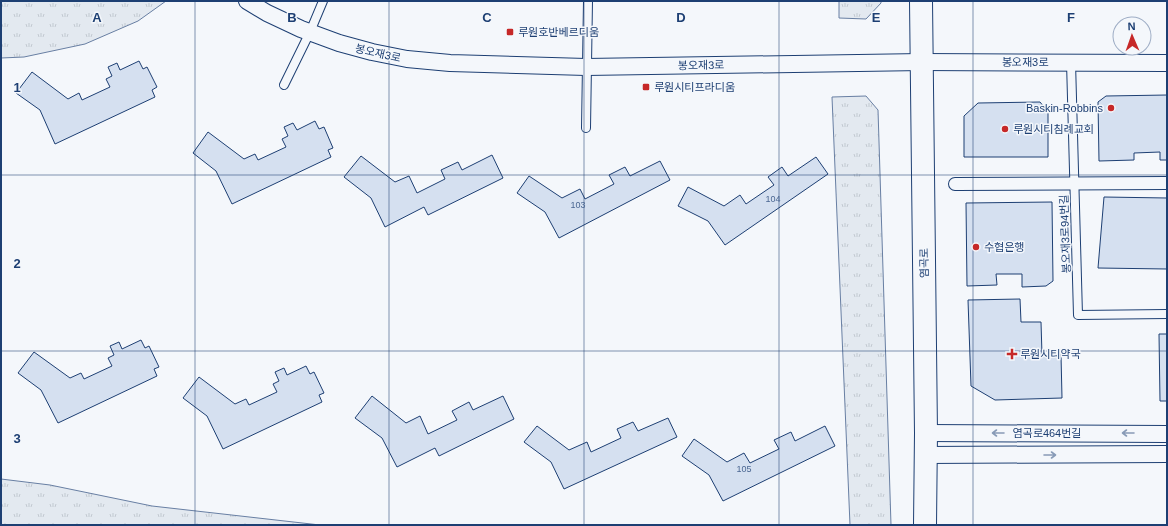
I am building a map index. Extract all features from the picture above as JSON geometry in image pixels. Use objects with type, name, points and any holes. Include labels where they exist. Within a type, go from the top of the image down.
[{"type":"main road","name":"염곡로","points":[[921,1],[926,433],[925,525]]},
{"type":"street","name":"봉오재3로","points":[[247,1],[267,13],[339,43],[372,52],[407,59],[450,63],[586,67],[922,62],[1071,62],[1167,64]]},
{"type":"street","points":[[955,184],[1167,183]]},
{"type":"street","name":"염곡로464번길","points":[[926,433],[1167,434]]},
{"type":"street","points":[[967,433],[958,444],[960,448],[969,455]]},
{"type":"street","name":"염곡로464번길","points":[[926,455],[1167,454]]},
{"type":"lane","points":[[284,85],[310,32],[323,1]]},
{"type":"lane","points":[[586,128],[588,1]]},
{"type":"lane","name":"봉오재3로94번길","points":[[1071,62],[1078,315],[1167,314]]},
{"type":"green space","points":[[1,1],[166,1],[138,21],[85,44],[24,57],[1,58]]},
{"type":"green space","points":[[839,1],[881,1],[881,3],[866,19],[839,18]]},
{"type":"green space","points":[[866,96],[878,110],[891,525],[850,525],[832,97]]},
{"type":"green space","points":[[1,479],[50,485],[152,506],[320,525],[1,525]]},
{"type":"building","points":[[139,61],[143,69],[147,67],[157,87],[152,90],[155,97],[55,144],[40,110],[16,93],[32,72],[68,99],[79,93],[82,100],[110,87],[106,79],[112,76],[108,67],[117,63],[120,70]]},
{"type":"building","points":[[1167,95],[1167,160],[1160,160],[1160,152],[1134,153],[1134,160],[1099,161],[1098,102],[1106,96]]},
{"type":"building","points":[[1040,102],[1048,112],[1048,157],[964,157],[964,116],[978,103]]},
{"type":"building","points":[[315,121],[319,129],[324,127],[333,148],[328,150],[331,157],[232,204],[216,171],[193,153],[208,132],[244,159],[255,154],[258,160],[286,147],[282,139],[288,136],[284,127],[293,123],[297,130]]},
{"type":"building","points":[[492,155],[503,178],[428,215],[424,207],[385,227],[371,198],[344,177],[361,156],[395,182],[409,176],[417,193],[445,179],[441,170],[458,162],[462,170]]},
{"type":"building","points":[[816,157],[828,174],[725,245],[708,221],[678,206],[688,187],[724,206],[740,195],[746,204],[774,185],[768,177],[782,167],[788,176]]},
{"type":"building","points":[[660,161],[670,180],[559,238],[545,212],[517,193],[529,176],[562,198],[580,189],[585,199],[614,184],[609,175],[625,167],[630,176]]},
{"type":"building","points":[[1104,197],[1167,198],[1167,269],[1098,268]]},
{"type":"building","points":[[1052,202],[1053,281],[1046,286],[1022,287],[1022,274],[996,274],[997,285],[967,286],[966,203]]},
{"type":"building","points":[[1020,299],[1021,322],[1041,322],[1042,355],[1061,355],[1062,398],[995,400],[971,386],[968,300]]},
{"type":"building","points":[[1159,334],[1167,334],[1167,401],[1160,401]]},
{"type":"building","points":[[141,340],[145,348],[149,346],[159,367],[154,369],[157,376],[58,423],[41,390],[18,373],[34,352],[70,378],[81,373],[84,379],[112,366],[108,358],[114,355],[110,346],[119,342],[122,349]]},
{"type":"building","points":[[306,366],[310,374],[314,372],[324,393],[319,395],[322,402],[223,449],[207,416],[183,398],[199,377],[235,404],[246,399],[249,405],[277,392],[273,384],[279,381],[275,372],[284,368],[287,375]]},
{"type":"building","points":[[372,396],[406,423],[420,416],[428,434],[457,420],[452,411],[469,402],[473,410],[503,396],[514,419],[439,456],[435,448],[397,467],[382,438],[355,418]]},
{"type":"building","points":[[668,418],[677,437],[564,489],[551,462],[524,442],[537,426],[569,450],[587,442],[591,452],[621,438],[617,429],[633,422],[638,431]]},
{"type":"building","points":[[825,426],[835,446],[723,501],[709,475],[682,456],[694,439],[727,462],[744,453],[750,463],[779,449],[774,440],[791,432],[795,441]]},
{"type":"place","name":"루원호반베르디움","points":[[510,32]]},
{"type":"place","name":"루원시티프라디움","points":[[646,87]]},
{"type":"place","name":"Baskin-Robbins","points":[[1111,108]]},
{"type":"place","name":"루원시티침례교회","points":[[1005,129]]},
{"type":"place","name":"수협은행","points":[[976,247]]},
{"type":"place","name":"루원시티약국","points":[[1012,354]]}]
